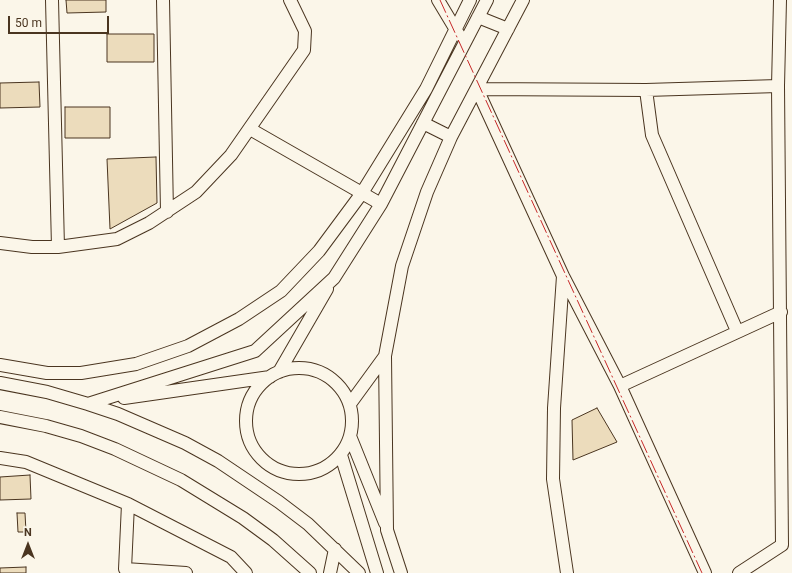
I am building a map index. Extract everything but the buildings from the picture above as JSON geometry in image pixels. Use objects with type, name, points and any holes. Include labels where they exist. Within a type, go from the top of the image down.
[{"type":"street","points":[[52,0],[58,246]]},
{"type":"street","points":[[163,0],[167,212]]},
{"type":"street","points":[[0,242],[32,247],[58,246],[117,239],[149,223],[196,192],[231,155],[304,50],[305,30],[290,0]]},
{"type":"street","points":[[438,0],[464,45]]},
{"type":"street","points":[[0,365],[47,373],[81,373],[136,364],[188,346],[239,319],[281,291],[319,251],[362,193],[426,89],[470,0]]},
{"type":"street","points":[[88,404],[274,374],[300,367],[321,372],[339,385],[350,404],[353,415],[350,436],[340,455],[325,467],[307,473],[287,472],[273,467],[261,458],[250,441],[246,421],[247,410],[255,391],[274,374],[381,204],[487,0]]},
{"type":"street","points":[[388,530],[385,356],[402,266],[427,192],[451,137],[523,0]]},
{"type":"street","points":[[740,573],[782,546],[778,86],[780,0]]},
{"type":"street","points":[[478,17],[508,29]]},
{"type":"street","points":[[477,89],[646,90],[778,86]]},
{"type":"street","points":[[477,89],[563,276],[620,386],[705,573]]},
{"type":"street","points":[[646,90],[652,135],[737,331]]},
{"type":"street","points":[[423,123],[451,137]]},
{"type":"street","points":[[250,129],[381,204]]},
{"type":"street","points":[[563,276],[554,408],[553,479],[567,573]]},
{"type":"street","points":[[88,404],[255,351],[334,278]]},
{"type":"street","points":[[620,386],[781,312]]},
{"type":"street","points":[[350,404],[385,356]]},
{"type":"street","points":[[0,383],[47,392],[88,404],[152,428],[218,461],[279,502],[336,549],[359,573]]},
{"type":"street","points":[[0,417],[46,426],[81,436],[115,449],[181,480],[243,518],[272,540],[310,573]]},
{"type":"street","points":[[350,436],[388,530],[401,573]]},
{"type":"street","points":[[340,455],[377,573]]},
{"type":"street","points":[[0,458],[26,462],[128,504],[231,557],[246,573]]},
{"type":"street","points":[[128,504],[125,569],[186,573]]},
{"type":"street","points":[[330,573],[336,549]]},
{"type":"power","points":[[440,0],[702,573]]}]
